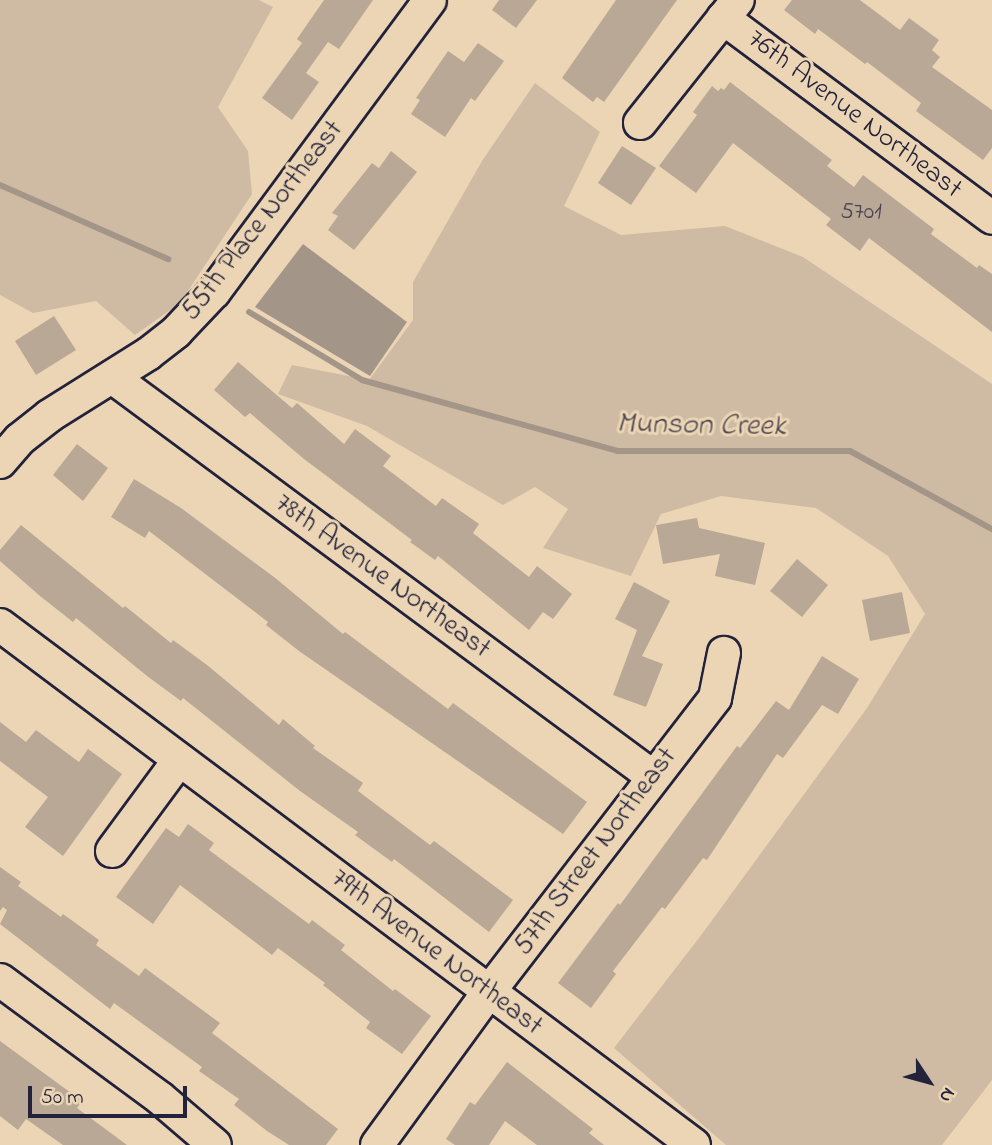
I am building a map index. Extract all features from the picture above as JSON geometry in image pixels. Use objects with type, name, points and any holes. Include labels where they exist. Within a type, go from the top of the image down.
[{"type":"street","name":"55th Place Northeast","points":[[0,462],[20,439],[49,416],[112,377],[176,332],[214,292],[430,0]]},
{"type":"street","points":[[640,123],[730,9]]},
{"type":"street","name":"76th Avenue Northeast","points":[[730,9],[990,211]]},
{"type":"street","name":"78th Avenue Northeast","points":[[112,377],[652,776]]},
{"type":"street","name":"79th Avenue Northeast","points":[[0,625],[694,1145]]},
{"type":"street","name":"57th Street Northeast","points":[[377,1145],[652,776],[715,698],[724,653]]},
{"type":"street","points":[[112,851],[179,760]]},
{"type":"street","points":[[0,980],[160,1098],[215,1145]]},
{"type":"shaded area","points":[[0,0],[259,0],[273,7],[218,107],[248,151],[252,194],[180,303],[135,335],[96,301],[33,313],[0,295]]},
{"type":"shaded area","points":[[535,83],[600,132],[564,206],[621,235],[725,226],[803,257],[992,384],[992,1080],[942,1145],[726,1145],[614,1048],[702,934],[867,708],[925,614],[888,556],[816,508],[721,496],[661,514],[631,576],[543,548],[568,509],[535,487],[503,505],[367,426],[278,394],[292,365],[369,380],[413,320],[413,282],[482,161]]},
{"type":"shaded area","points":[[303,244],[407,322],[370,376],[255,307]]},
{"type":"building","points":[[324,0],[373,0],[339,49],[328,42],[306,73],[319,82],[292,120],[262,98],[302,43],[297,39]]},
{"type":"building","points":[[499,0],[537,0],[516,28],[492,10]]},
{"type":"building","points":[[616,0],[677,0],[604,102],[597,97],[593,102],[562,78]]},
{"type":"building","points":[[792,0],[860,0],[900,30],[909,18],[939,40],[932,50],[940,57],[932,67],[992,110],[992,148],[983,160],[916,111],[921,103],[867,62],[865,64],[818,29],[815,34],[784,10]]},
{"type":"building","points":[[478,43],[504,61],[475,101],[471,98],[445,137],[411,114],[420,100],[416,98],[448,51],[464,62]]},
{"type":"building","points":[[730,82],[832,160],[827,166],[854,187],[863,175],[934,229],[931,234],[977,268],[979,265],[992,274],[992,332],[869,238],[860,251],[826,225],[831,219],[733,143],[696,193],[659,166],[697,115],[693,112],[712,86],[718,91],[721,88],[724,90]]},
{"type":"building","points":[[622,146],[656,168],[631,205],[598,183]]},
{"type":"building","points":[[391,151],[417,172],[354,250],[328,230],[338,216],[332,213],[372,163],[379,168]]},
{"type":"building","points":[[54,316],[76,350],[36,375],[15,341]]},
{"type":"building","points":[[238,362],[292,408],[297,403],[344,444],[355,429],[391,456],[383,466],[436,506],[442,498],[479,524],[473,533],[529,577],[537,566],[572,594],[553,619],[543,612],[529,630],[438,556],[435,560],[410,542],[412,540],[304,459],[250,413],[245,417],[214,390]]},
{"type":"building","points":[[77,444],[108,468],[83,501],[53,475]]},
{"type":"building","points":[[134,479],[181,508],[274,577],[343,634],[345,632],[448,709],[453,703],[587,802],[563,834],[299,651],[266,625],[268,622],[149,531],[145,538],[111,517]]},
{"type":"building","points":[[697,518],[699,528],[765,543],[755,585],[715,576],[720,554],[663,564],[656,525]]},
{"type":"building","points":[[21,525],[123,608],[125,606],[171,643],[173,640],[207,665],[279,725],[283,719],[315,746],[313,748],[363,783],[358,791],[430,845],[434,841],[513,900],[489,932],[394,859],[392,862],[355,835],[358,832],[300,791],[183,698],[181,701],[76,618],[73,622],[40,596],[0,561],[0,550]]},
{"type":"building","points":[[797,559],[828,585],[802,617],[770,591]]},
{"type":"building","points":[[634,582],[670,601],[642,656],[663,664],[646,707],[613,695],[637,630],[615,619]]},
{"type":"building","points":[[902,592],[910,633],[870,641],[862,600]]},
{"type":"building","points":[[822,656],[859,679],[838,714],[822,705],[783,758],[777,754],[707,860],[703,858],[665,909],[662,907],[613,971],[616,974],[591,1008],[558,983],[618,903],[620,905],[737,746],[740,748],[776,701],[789,710]]},
{"type":"building","points":[[0,722],[26,742],[36,730],[79,762],[88,749],[122,774],[63,856],[25,827],[48,797],[0,761]]},
{"type":"building","points":[[188,824],[214,843],[209,850],[309,924],[312,920],[345,945],[341,950],[393,991],[395,989],[431,1016],[402,1054],[366,1028],[370,1022],[323,985],[325,983],[278,948],[272,955],[180,885],[153,924],[116,897],[166,828],[179,837]]},
{"type":"building","points":[[0,867],[21,882],[18,886],[99,940],[96,945],[139,976],[145,968],[220,1023],[212,1033],[338,1129],[326,1145],[289,1145],[267,1131],[234,1105],[239,1099],[199,1071],[202,1067],[114,1003],[110,1009],[0,924],[7,910],[3,907],[0,911]]},
{"type":"building","points":[[0,1041],[82,1101],[77,1108],[127,1145],[63,1145],[26,1119],[18,1130],[0,1116]]},
{"type":"building","points":[[507,1062],[593,1129],[589,1133],[604,1145],[537,1145],[505,1121],[489,1145],[455,1145],[446,1139],[470,1102],[475,1105]]},
{"type":"waterway","name":"Munson Creek","points":[[0,185],[168,259]]},
{"type":"waterway","name":"Munson Creek","points":[[249,312],[362,380],[618,451],[850,451],[992,529]]}]
